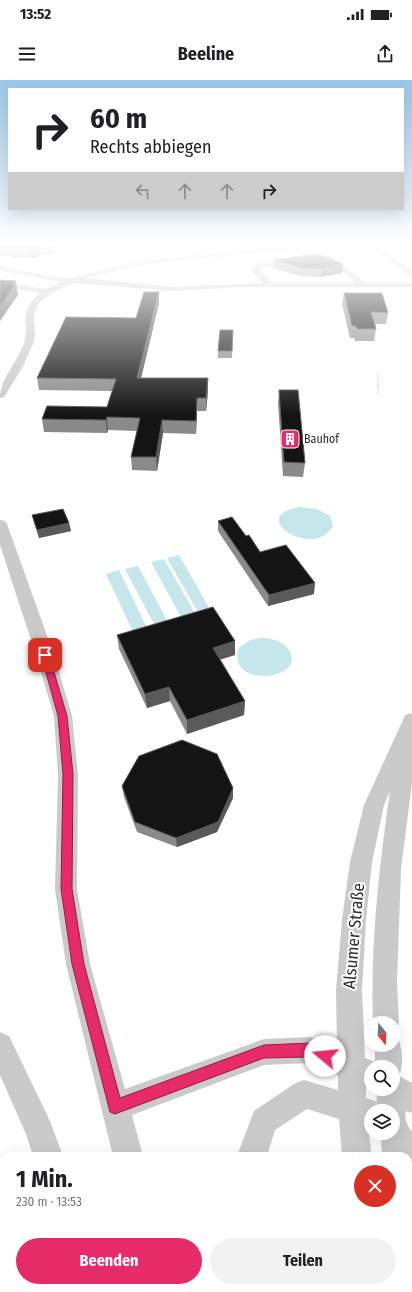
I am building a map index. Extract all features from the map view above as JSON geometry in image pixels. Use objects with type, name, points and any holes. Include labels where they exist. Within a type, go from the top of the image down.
[{"type":"street","points":[[0,395],[27,347],[30,337],[29,321],[32,307],[37,302]]},
{"type":"street","points":[[0,524],[45,655],[63,716],[68,774],[66,889],[78,964],[127,1152]]},
{"type":"street","name":"Alsumer Straße","points":[[356,1152],[349,990],[354,920],[361,862],[374,805],[411,722]]},
{"type":"street","name":"Alsumer Straße","points":[[386,1016],[384,982],[390,869],[411,722]]},
{"type":"street","points":[[0,1045],[40,1131],[47,1152]]},
{"type":"street","points":[[115,1107],[264,1052],[310,1050],[364,1071]]},
{"type":"street","points":[[400,1092],[412,1099]]},
{"type":"street","points":[[253,1152],[264,1120],[304,1094],[364,1112]]},
{"type":"street","points":[[395,1140],[397,1152]]},
{"type":"street","points":[[400,1140],[412,1151]]},
{"type":"path","points":[[378,374],[378,393]]},
{"type":"water","points":[[300,507],[317,509],[330,516],[333,526],[324,536],[312,539],[300,538],[289,533],[281,526],[279,519],[285,512]]},
{"type":"water","points":[[179,555],[211,611],[199,614],[167,558]]},
{"type":"water","points":[[164,559],[196,615],[182,619],[151,562]]},
{"type":"water","points":[[138,566],[169,624],[156,628],[125,569]]},
{"type":"water","points":[[119,570],[148,630],[134,634],[106,574]]},
{"type":"water","points":[[259,638],[276,640],[289,650],[292,660],[287,669],[278,674],[266,676],[254,675],[244,670],[238,661],[239,648],[250,640]]},
{"type":"building","points":[[141,302],[157,302],[137,378],[208,378],[206,398],[197,398],[196,421],[162,420],[156,457],[131,457],[140,418],[107,417],[106,420],[42,419],[47,406],[107,407],[116,379],[37,378],[66,317],[136,318]]},
{"type":"building","points":[[346,302],[385,302],[388,313],[371,312],[376,329],[357,329],[356,326],[352,326]]},
{"type":"building","points":[[220,330],[233,330],[232,351],[218,351]]},
{"type":"building","points":[[279,390],[298,390],[305,463],[284,462]]},
{"type":"building","points":[[63,509],[69,523],[37,530],[32,515]]},
{"type":"building","points":[[232,517],[246,536],[249,535],[260,552],[286,545],[315,583],[269,595],[218,521]]},
{"type":"building","points":[[213,607],[235,641],[213,648],[245,701],[187,720],[169,687],[145,694],[117,635]]},
{"type":"building","points":[[182,740],[217,754],[233,788],[218,822],[176,838],[135,822],[122,786],[139,756]]},
{"type":"place","name":"Bauhof","points":[[290,439]]},
{"type":"route","points":[[45,655],[63,716],[68,774],[66,889],[78,964],[115,1107],[264,1052],[310,1050],[325,1056]]}]
